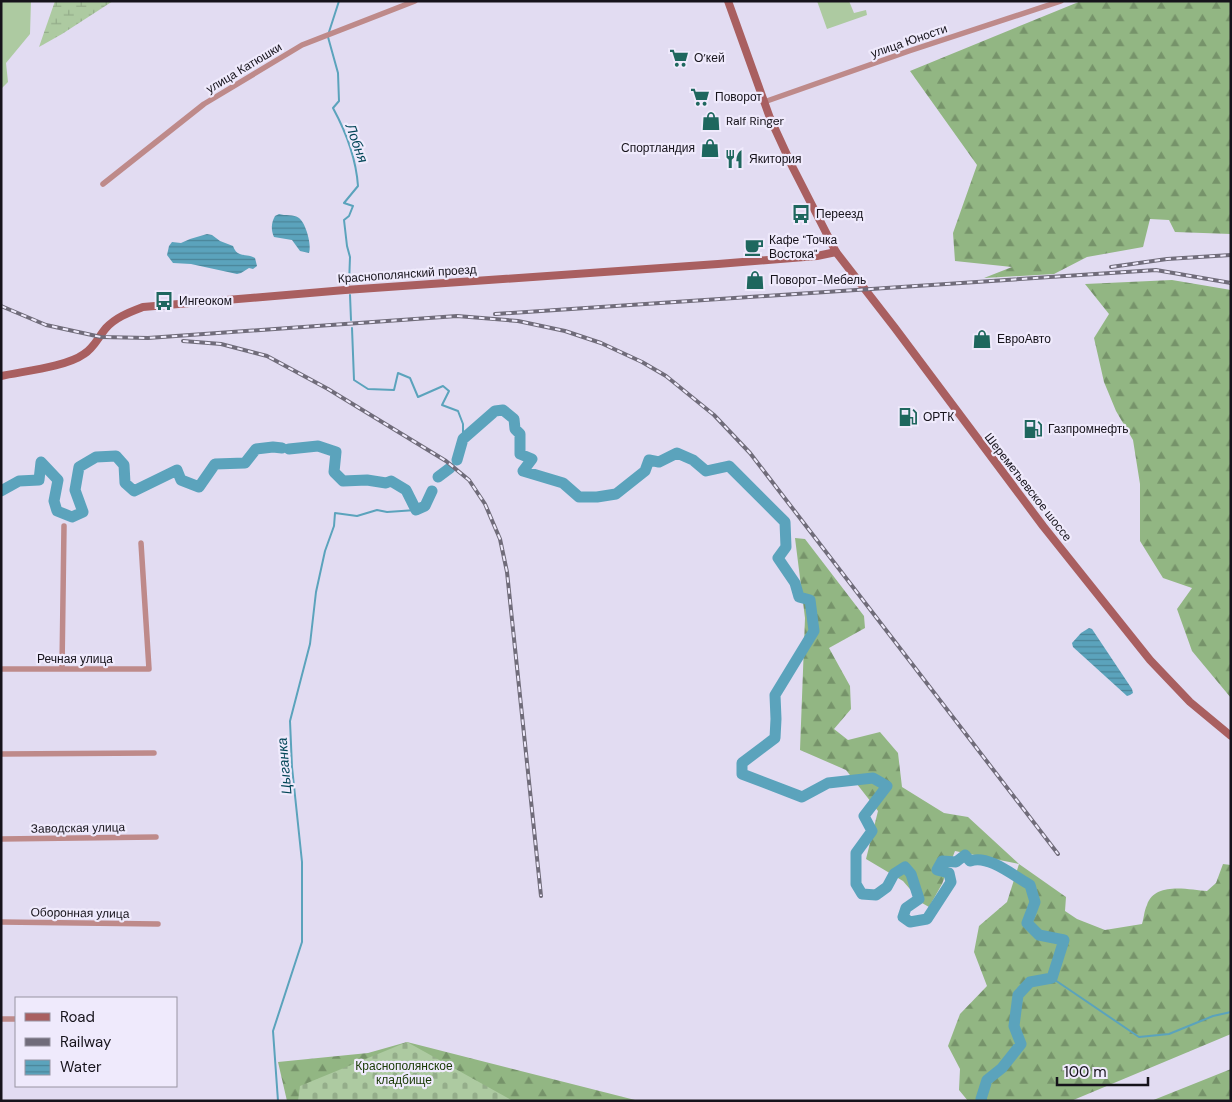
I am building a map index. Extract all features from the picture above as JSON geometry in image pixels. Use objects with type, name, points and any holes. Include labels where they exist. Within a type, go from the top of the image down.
[{"type":"main road","name":"Шереметьевское шоссе","points":[[728,1],[764,102],[793,168],[836,252],[1042,526],[1144,652],[1190,702],[1215,723]]},
{"type":"main road","name":"Краснополянский проезд","points":[[1,376],[73,360],[84,354],[115,320],[143,306],[718,264],[817,256],[836,252]]},
{"type":"main road","points":[[1215,723],[1231,731]]},
{"type":"main road","points":[[1215,723],[1231,736]]},
{"type":"street","name":"улица Катюшки","points":[[103,184],[204,104],[302,45],[415,1]]},
{"type":"street","name":"улица Юности","points":[[764,102],[909,51],[1061,1]]},
{"type":"street","points":[[62,668],[64,526]]},
{"type":"street","name":"Речная улица","points":[[1,669],[149,669],[141,543]]},
{"type":"street","points":[[1,754],[154,753]]},
{"type":"street","name":"Заводская улица","points":[[1,839],[156,837]]},
{"type":"street","name":"Оборонная улица","points":[[1,922],[158,924]]},
{"type":"street","points":[[1,1019],[15,1019]]},
{"type":"green space","points":[[1,1],[31,1],[30,34],[6,63],[8,82],[1,89]]},
{"type":"green space","points":[[55,1],[113,1],[39,47]]},
{"type":"green space","points":[[817,1],[849,1],[854,13],[866,10],[867,15],[827,29]]},
{"type":"green space","points":[[1081,1],[1231,1],[1231,234],[1175,232],[1169,220],[1150,219],[1143,247],[1087,257],[1054,274],[984,278],[1012,267],[955,261],[953,233],[977,165],[910,71]]},
{"type":"green space","points":[[1172,280],[1231,290],[1231,698],[1192,651],[1177,609],[1192,588],[1163,578],[1140,541],[1140,484],[1133,440],[1116,411],[1104,382],[1094,338],[1109,314],[1085,284]]},
{"type":"green space","points":[[795,538],[805,539],[864,616],[865,628],[829,648],[850,686],[851,709],[834,729],[848,740],[880,732],[898,753],[902,787],[944,813],[968,817],[1019,864],[955,851],[942,884],[929,907],[922,903],[903,881],[866,859],[878,811],[846,770],[800,750],[805,618]]},
{"type":"green space","points":[[1019,864],[1066,897],[1065,911],[1077,919],[1105,930],[1142,924],[1147,905],[1151,897],[1157,893],[1173,889],[1207,891],[1216,883],[1223,864],[1231,865],[1231,1034],[1071,1101],[968,1101],[959,1090],[960,1069],[948,1046],[960,1014],[987,986],[974,952],[979,926],[1007,902]]},
{"type":"green space","points":[[407,1042],[639,1101],[287,1101],[278,1062],[368,1053]]},
{"type":"green space","name":"Краснополянское кладбище","points":[[407,1042],[513,1101],[298,1101],[300,1086]]},
{"type":"green space","points":[[1231,1069],[1231,1101],[1151,1101]]},
{"type":"water","points":[[279,214],[295,216],[302,221],[309,240],[309,253],[300,251],[292,240],[274,237],[272,224],[275,216]]},
{"type":"water","points":[[207,234],[233,246],[239,254],[255,258],[257,266],[237,274],[191,264],[173,263],[167,255],[172,242],[181,243]]},
{"type":"water","points":[[1089,628],[1092,629],[1132,689],[1133,693],[1130,695],[1127,696],[1073,647],[1072,643],[1081,633]]},
{"type":"waterway","name":"Лобня","points":[[329,32],[339,1]]},
{"type":"waterway","name":"Лобня","points":[[328,37],[338,73],[339,101],[333,108],[350,146],[358,186],[344,203],[353,206],[349,216],[344,220],[350,257],[349,284]]},
{"type":"waterway","name":"Лобня","points":[[350,295],[351,320]]},
{"type":"waterway","name":"Лобня","points":[[352,328],[354,380],[368,389],[394,390],[398,373],[410,378],[418,397],[443,386],[449,391],[442,405],[458,411],[463,424],[463,439]]},
{"type":"waterway","points":[[457,460],[463,439],[495,411],[503,410],[514,419],[515,429],[520,434],[520,454],[532,459],[523,471],[563,483],[579,497],[616,494],[645,471],[649,460],[659,462],[677,453],[693,460],[706,471],[729,466],[785,522],[786,547],[778,558],[795,583],[799,597],[810,600],[814,631],[775,695],[775,738],[742,763],[742,774],[802,797],[828,783],[873,778],[887,786],[864,816],[872,831],[856,853],[856,884],[862,894],[876,895],[887,887],[894,874],[905,867],[911,874],[919,899],[906,908],[903,917],[910,922],[927,919],[951,882],[949,873],[937,870],[942,861],[956,862],[965,855],[970,861],[977,860],[993,863],[1030,885],[1035,902],[1027,923],[1039,935],[1064,940],[1052,978],[1030,982],[1018,995],[1014,1026],[1021,1044],[1002,1068],[987,1080],[982,1101]]},
{"type":"waterway","points":[[289,449],[318,446],[336,452],[334,472],[343,481],[367,480],[386,483],[391,481],[406,490],[416,510],[425,506],[432,491]]},
{"type":"waterway","points":[[1,491],[19,481],[39,480],[41,462],[58,480],[54,501],[57,511],[72,517],[83,512],[75,490],[79,467],[96,457],[116,456],[124,465],[125,483],[134,491],[177,470],[181,480],[199,487],[215,464],[245,463],[256,449],[282,448]]},
{"type":"waterway","points":[[438,477],[450,468]]},
{"type":"waterway","name":"Цыганка","points":[[278,1101],[273,1031],[302,942],[302,862],[292,767],[290,721],[310,644],[316,592],[325,551],[334,526],[335,513],[357,516],[377,510],[387,512],[416,510]]},
{"type":"waterway","points":[[1052,978],[1139,1037],[1169,1034],[1213,1016],[1231,1012]]},
{"type":"railway","points":[[1111,267],[1167,259],[1231,255]]},
{"type":"railway","points":[[495,314],[1156,270],[1231,283]]},
{"type":"railway","points":[[1,306],[46,325],[101,337],[148,338],[457,316],[518,321],[565,331],[601,343],[642,362],[666,376],[714,415],[750,453],[1058,854]]},
{"type":"railway","points":[[183,341],[221,344],[267,356],[328,389],[446,461],[469,480],[485,504],[500,539],[507,572],[541,896]]},
{"type":"place","name":"О’кей","points":[[679,58]]},
{"type":"place","name":"Поворот","points":[[700,97]]},
{"type":"place","name":"Ralf Ringer","points":[[711,121]]},
{"type":"place","name":"Спортландия","points":[[710,148]]},
{"type":"place","name":"Якитория","points":[[734,159]]},
{"type":"place","name":"Переезд","points":[[801,214]]},
{"type":"place","name":"Кафе \"Точка Востока\"","points":[[754,247]]},
{"type":"place","name":"Поворот-Мебель","points":[[755,280]]},
{"type":"place","name":"Ингеоком","points":[[164,301]]},
{"type":"place","name":"ЕвроАвто","points":[[982,339]]},
{"type":"place","name":"ОРТК","points":[[908,417]]},
{"type":"place","name":"Газпромнефть","points":[[1033,429]]}]
